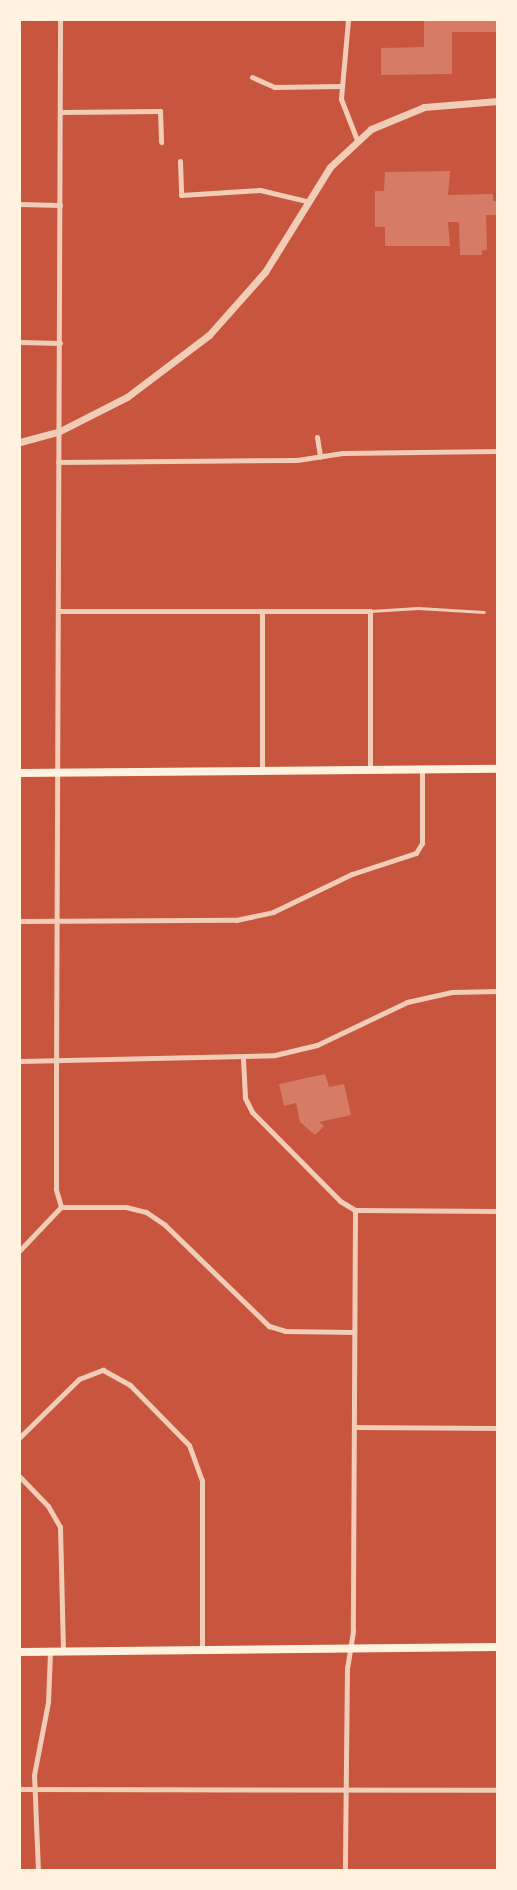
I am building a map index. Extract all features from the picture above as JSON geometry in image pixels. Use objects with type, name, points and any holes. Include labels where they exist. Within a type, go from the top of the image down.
[{"type":"main road","points":[[20,773],[498,769]]},
{"type":"main road","points":[[20,1652],[498,1647]]},
{"type":"street","points":[[60,20],[59,921],[56,1189],[61,1207]]},
{"type":"street","points":[[348,20],[341,107],[357,140]]},
{"type":"street","points":[[252,77],[274,87],[342,86]]},
{"type":"street","points":[[20,442],[58,432],[143,387],[209,335],[265,272],[306,201],[330,167],[357,140],[381,124],[423,107],[498,101]]},
{"type":"street","points":[[61,112],[160,111],[161,142]]},
{"type":"street","points":[[180,161],[181,195],[260,190],[306,201]]},
{"type":"street","points":[[20,204],[60,205]]},
{"type":"street","points":[[20,342],[60,343]]},
{"type":"street","points":[[317,437],[320,457]]},
{"type":"street","points":[[58,462],[297,460],[320,457],[498,451]]},
{"type":"street","points":[[58,611],[370,611],[370,770]]},
{"type":"street","points":[[262,612],[262,771]]},
{"type":"street","points":[[20,921],[253,918],[352,874],[410,857],[422,843],[422,770]]},
{"type":"street","points":[[20,1061],[243,1059],[317,1044],[378,1014],[423,998],[498,991]]},
{"type":"street","points":[[243,1059],[245,1098],[252,1112],[340,1201],[355,1210],[498,1211]]},
{"type":"street","points":[[20,1250],[61,1207],[126,1207],[146,1212],[165,1225],[269,1326],[285,1331],[353,1332]]},
{"type":"street","points":[[345,1870],[349,1649],[353,1631],[355,1210]]},
{"type":"street","points":[[20,1437],[79,1379],[103,1370],[130,1385],[189,1445],[202,1480],[202,1650]]},
{"type":"street","points":[[355,1427],[498,1428]]},
{"type":"street","points":[[20,1477],[48,1506],[60,1527],[63,1652]]},
{"type":"street","points":[[38,1870],[35,1788],[38,1737],[48,1702],[50,1652]]},
{"type":"street","points":[[20,1788],[498,1790]]},
{"type":"lane","points":[[370,611],[418,608],[484,612]]},
{"type":"building","points":[[424,20],[498,20],[498,32],[452,32],[452,74],[381,75],[381,48],[424,47]]},
{"type":"building","points":[[450,171],[448,195],[493,194],[493,201],[498,201],[498,215],[486,215],[487,250],[482,250],[482,255],[460,255],[459,222],[448,222],[450,246],[385,246],[385,227],[375,227],[375,191],[384,191],[385,172]]},
{"type":"building","points":[[325,1074],[329,1087],[344,1084],[351,1115],[319,1122],[324,1126],[315,1135],[300,1122],[296,1103],[284,1106],[279,1084]]}]
